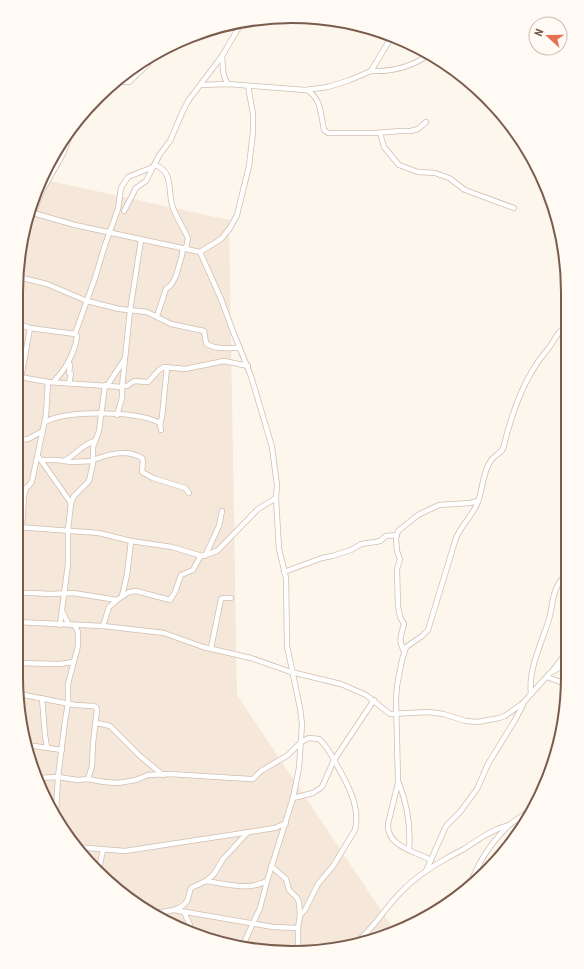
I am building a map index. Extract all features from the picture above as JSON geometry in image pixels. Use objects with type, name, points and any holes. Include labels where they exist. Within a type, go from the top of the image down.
[{"type":"street","points":[[124,211],[136,188],[146,181],[160,154],[170,141],[188,101],[222,56],[238,28]]},
{"type":"street","points":[[371,71],[389,41]]},
{"type":"street","points":[[222,56],[223,71],[228,84]]},
{"type":"street","points":[[201,85],[228,84],[304,90],[328,87],[371,71],[383,71],[404,67],[423,57]]},
{"type":"street","points":[[124,82],[129,82],[145,67]]},
{"type":"street","points":[[35,212],[75,225],[200,252],[221,239],[237,216],[249,166],[253,132],[253,114],[248,86]]},
{"type":"street","points":[[304,90],[311,92],[316,98],[324,130],[330,134],[415,131],[426,122]]},
{"type":"street","points":[[380,133],[384,147],[399,165],[418,172],[435,173],[449,178],[465,190],[514,208]]},
{"type":"street","points":[[43,190],[66,146]]},
{"type":"street","points":[[23,489],[31,485],[39,458],[51,382],[61,375],[77,340],[77,336],[75,334],[118,209],[121,188],[124,181],[128,177],[154,166],[164,169],[169,181],[172,206],[188,240],[184,248],[176,276],[172,285],[166,289],[157,316]]},
{"type":"street","points":[[117,415],[122,398],[124,359],[141,240]]},
{"type":"street","points":[[200,252],[248,366],[272,447],[276,471],[279,550],[284,572],[286,594],[287,646],[302,724],[299,768],[293,798],[271,866],[260,908],[245,942]]},
{"type":"street","points":[[24,278],[47,284],[87,301],[130,311],[147,312],[171,324],[204,331],[205,340],[208,345],[240,348]]},
{"type":"street","points":[[23,326],[75,334]]},
{"type":"street","points":[[23,362],[30,328]]},
{"type":"street","points":[[431,860],[400,845],[387,830],[398,781],[397,686],[404,651],[409,644],[422,636],[428,630],[456,538],[460,528],[469,517],[478,501],[488,464],[492,458],[502,452],[522,389],[535,365],[552,345],[558,332],[561,330]]},
{"type":"street","points":[[60,625],[68,564],[68,530],[71,503],[74,496],[89,481],[106,386],[124,359]]},
{"type":"street","points":[[23,377],[51,382],[127,386],[134,381],[148,382],[162,368],[185,369],[224,361],[248,366]]},
{"type":"street","points":[[68,362],[70,365],[69,373],[71,374],[69,383]]},
{"type":"street","points":[[161,430],[160,424],[167,368]]},
{"type":"street","points":[[45,422],[65,416],[100,413],[137,415],[154,420],[160,424]]},
{"type":"street","points":[[23,439],[34,436],[43,431]]},
{"type":"street","points":[[64,461],[72,457],[85,444],[95,441]]},
{"type":"street","points":[[39,458],[72,462],[93,460],[116,453],[128,453],[142,458],[142,472],[166,483],[185,488],[189,493]]},
{"type":"street","points":[[39,458],[71,503]]},
{"type":"street","points":[[23,505],[26,488]]},
{"type":"street","points":[[23,527],[99,533],[131,541],[172,547],[202,556],[217,551],[258,509],[276,498]]},
{"type":"street","points":[[404,651],[400,638],[404,624],[400,617],[398,606],[398,569],[400,559],[397,551],[397,535],[399,530],[418,515],[439,505],[478,501]]},
{"type":"street","points":[[103,626],[108,610],[117,600],[129,592],[136,591],[170,600],[175,592],[181,575],[193,570],[202,556],[219,526],[222,511]]},
{"type":"street","points":[[284,572],[322,558],[351,550],[361,544],[380,541],[386,536],[397,535]]},
{"type":"street","points":[[122,596],[127,575],[131,541]]},
{"type":"street","points":[[530,694],[532,673],[549,619],[556,587],[561,580]]},
{"type":"street","points":[[23,593],[64,593],[117,600]]},
{"type":"street","points":[[211,648],[221,599],[231,598]]},
{"type":"street","points":[[62,611],[69,625]]},
{"type":"street","points":[[23,622],[75,626],[103,626],[164,633],[211,648],[251,658],[291,672],[341,684],[366,695],[388,713],[393,715],[429,712],[443,714],[466,721],[478,722],[505,716],[523,703]]},
{"type":"street","points":[[56,807],[58,777],[68,703],[68,684],[78,641],[78,632],[75,626]]},
{"type":"street","points":[[426,871],[446,826],[460,812],[477,789],[488,764],[515,720],[523,703],[561,659]]},
{"type":"street","points":[[23,663],[59,664],[74,662]]},
{"type":"street","points":[[549,675],[561,667]]},
{"type":"street","points":[[549,675],[561,681]]},
{"type":"street","points":[[24,695],[96,707],[97,710],[92,766],[88,779]]},
{"type":"street","points":[[42,698],[47,747]]},
{"type":"street","points":[[293,798],[313,793],[322,787],[334,760],[374,700]]},
{"type":"street","points":[[95,723],[110,726],[140,756],[163,775]]},
{"type":"street","points":[[42,778],[58,777],[77,780],[88,779],[118,783],[136,780],[148,775],[176,774],[253,779],[261,771],[288,755],[301,742],[309,738],[319,739],[330,752],[350,788],[354,800],[356,825],[355,830],[333,866],[318,884],[308,906],[300,915]]},
{"type":"street","points":[[32,745],[62,750]]},
{"type":"street","points":[[398,781],[404,796],[409,823],[410,850]]},
{"type":"street","points":[[475,873],[491,846],[509,825],[523,816]]},
{"type":"street","points":[[85,848],[125,851],[275,828],[286,822]]},
{"type":"street","points":[[362,937],[413,879],[464,849],[486,834],[509,825]]},
{"type":"street","points":[[174,910],[188,900],[191,888],[206,881],[214,874],[222,859],[249,831]]},
{"type":"street","points":[[100,865],[103,850]]},
{"type":"street","points":[[271,866],[286,879],[289,890],[295,895],[299,902],[300,915],[298,946]]},
{"type":"street","points":[[206,881],[241,886],[258,885],[267,881]]},
{"type":"street","points":[[161,912],[174,910],[273,927],[298,928]]},
{"type":"street","points":[[184,912],[190,926]]},
{"type":"shaded area","points":[[47,180],[229,220],[237,695],[392,927],[344,941],[327,944],[292,946],[257,944],[240,941],[222,937],[189,926],[157,910],[143,901],[102,867],[68,826],[59,812],[43,780],[32,747],[28,729],[25,712],[23,677],[23,292],[25,257],[28,240],[37,206]]}]
